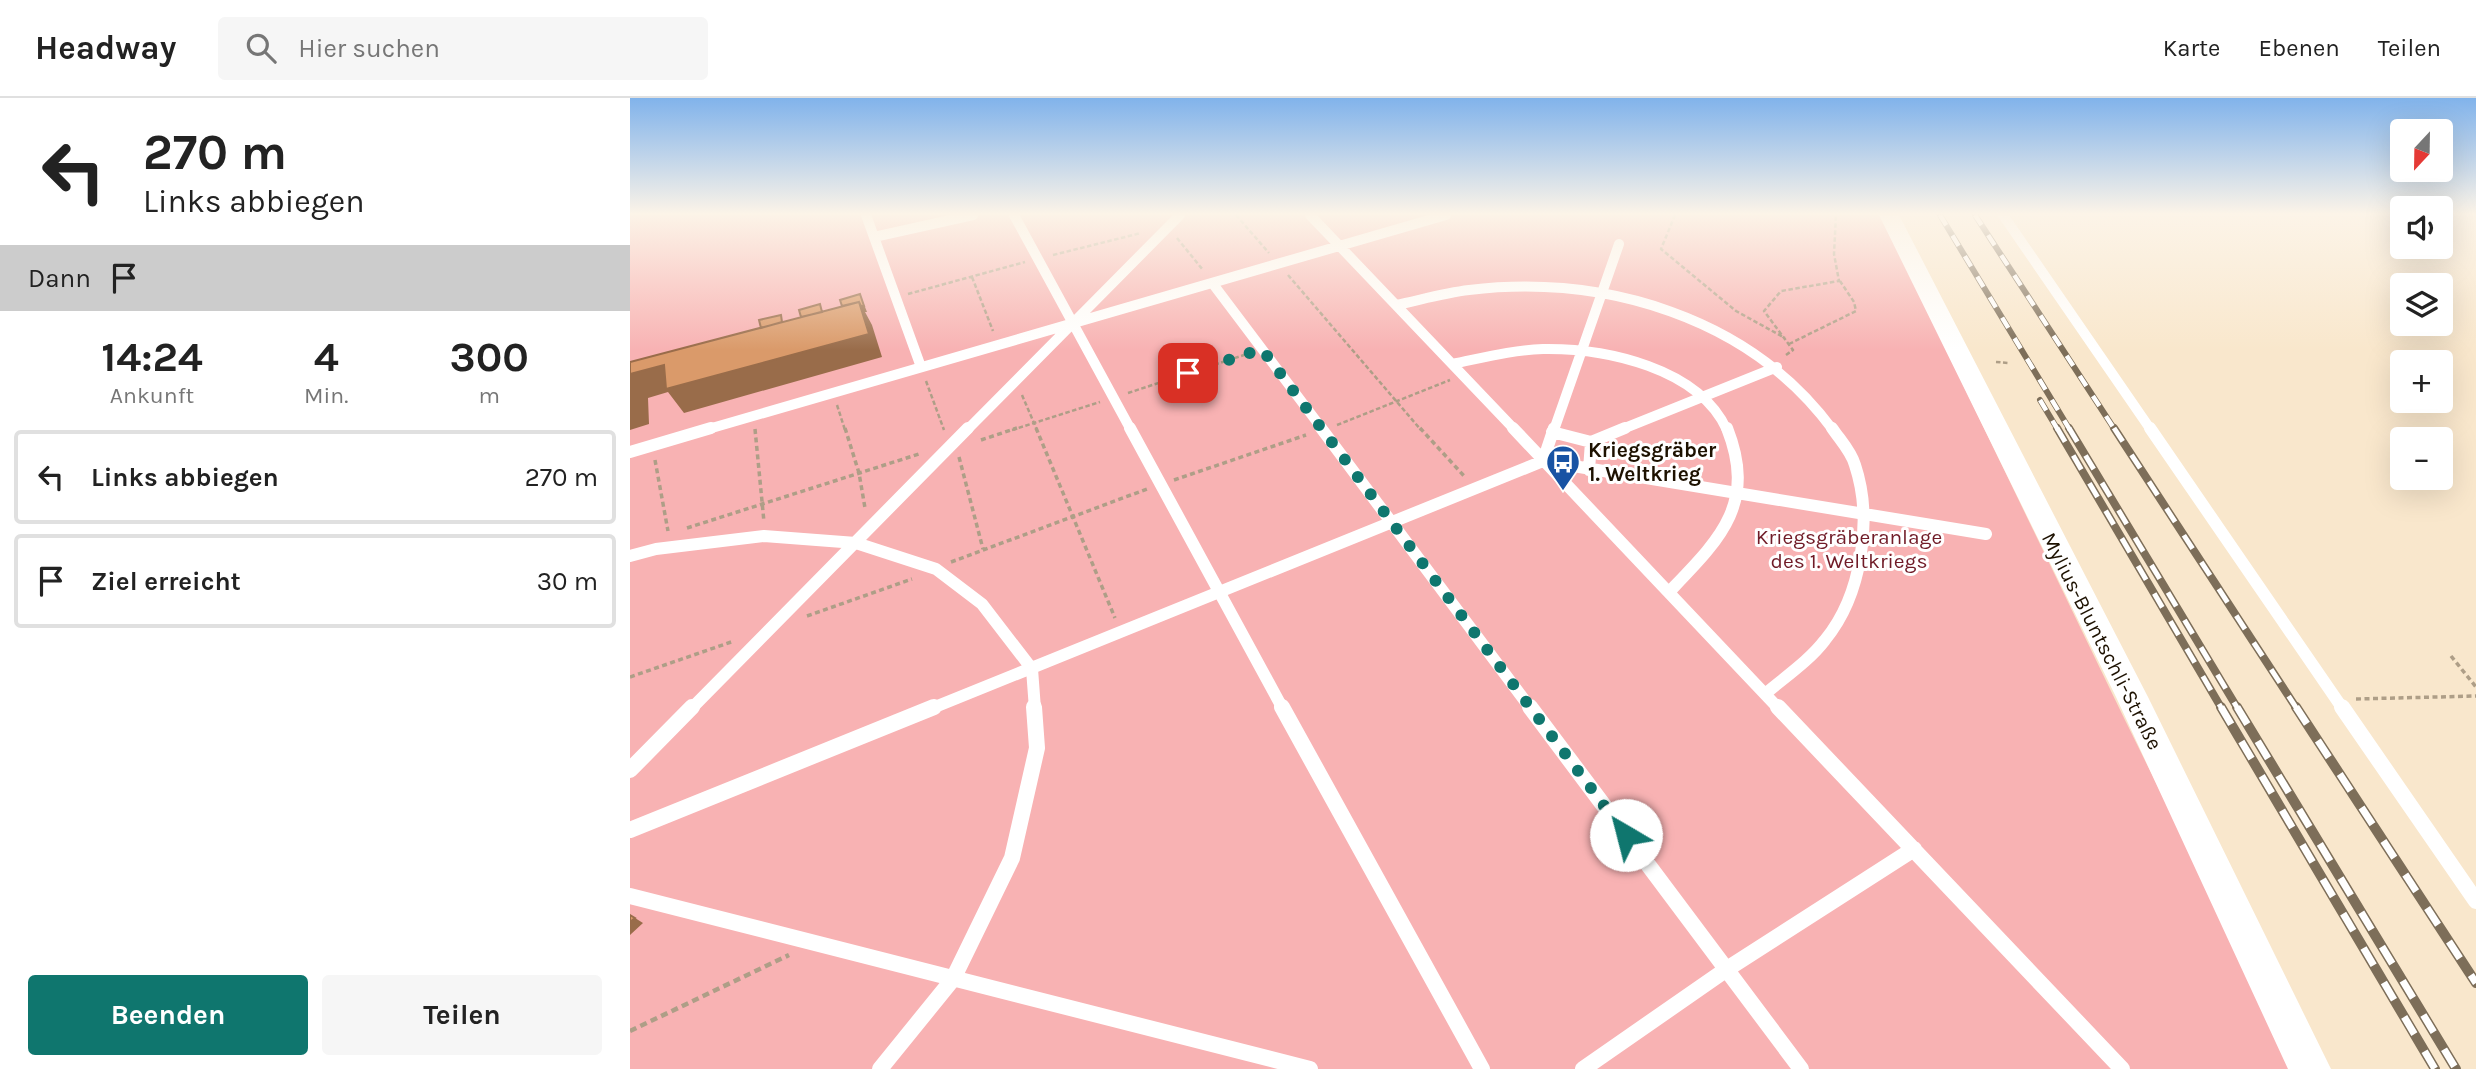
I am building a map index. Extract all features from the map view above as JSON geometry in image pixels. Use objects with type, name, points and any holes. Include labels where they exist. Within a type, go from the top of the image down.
[{"type":"street","name":"Mylius-Bluntschli-Straße","points":[[1912,260],[2132,697],[2310,1069]]},
{"type":"lane","points":[[882,260],[921,367]]},
{"type":"lane","points":[[1040,260],[1219,593],[1482,1069]]},
{"type":"lane","points":[[630,770],[1135,260]]},
{"type":"lane","points":[[630,452],[1291,260]]},
{"type":"lane","points":[[1354,260],[2122,1069]]},
{"type":"lane","points":[[1544,461],[1613,260]]},
{"type":"lane","points":[[2034,260],[2476,901]]},
{"type":"lane","points":[[1213,284],[1801,1069]]},
{"type":"lane","points":[[1396,305],[1468,290],[1529,287],[1600,293],[1651,305],[1725,334],[1775,365],[1820,408],[1854,463],[1865,514],[1856,578],[1830,635],[1765,694]]},
{"type":"lane","points":[[1452,364],[1493,355],[1542,349],[1580,352],[1648,367],[1703,396],[1730,431],[1738,469],[1738,495],[1724,526],[1670,591]]},
{"type":"lane","points":[[1552,432],[1591,442],[1775,365]]},
{"type":"lane","points":[[1589,470],[1591,442]]},
{"type":"lane","points":[[630,830],[1544,461],[1986,534]]},
{"type":"lane","points":[[630,556],[656,549],[764,536],[856,543],[937,570],[982,604],[1032,669],[1037,748],[1012,858],[953,979],[880,1069]]},
{"type":"lane","points":[[1583,1069],[1727,969],[1914,849]]},
{"type":"lane","points":[[630,896],[1310,1069]]},
{"type":"path","points":[[895,297],[1034,260]]},
{"type":"path","points":[[1194,260],[1213,284]]},
{"type":"path","points":[[1276,260],[1395,402],[1476,488]]},
{"type":"path","points":[[1673,260],[1763,330],[1785,338]]},
{"type":"path","points":[[1789,344],[1856,312],[1854,302],[1839,281],[1835,260]]},
{"type":"path","points":[[972,276],[997,345]]},
{"type":"path","points":[[1775,365],[1793,350],[1764,311],[1781,291],[1839,281]]},
{"type":"path","points":[[1114,398],[1262,349]]},
{"type":"path","points":[[1996,362],[2009,363]]},
{"type":"path","points":[[630,677],[937,570],[960,557],[1074,518],[1160,484],[1323,430],[1462,376]]},
{"type":"path","points":[[1016,381],[1121,633]]},
{"type":"path","points":[[833,393],[859,473],[869,530]]},
{"type":"path","points":[[753,416],[764,503],[764,536]]},
{"type":"path","points":[[956,442],[983,549]]},
{"type":"path","points":[[653,445],[668,534],[919,454]]},
{"type":"path","points":[[2451,656],[2476,687]]},
{"type":"path","points":[[2352,699],[2476,696]]},
{"type":"path","points":[[630,1031],[813,943]]},
{"type":"green space","name":"Kriegsgräberanlage des 1. Weltkriegs","points":[[630,260],[1903,260],[2297,1069],[630,1069]]},
{"type":"building","points":[[860,294],[864,306],[859,302],[842,306],[840,300]]},
{"type":"building","points":[[859,302],[869,334],[666,389],[664,365],[630,374],[630,362]]},
{"type":"building","points":[[820,304],[822,312],[801,317],[799,310]]},
{"type":"building","points":[[781,315],[782,322],[761,328],[759,320]]},
{"type":"railway","points":[[1967,260],[2070,430]]},
{"type":"railway","points":[[2005,260],[2115,430]]},
{"type":"railway","points":[[2040,400],[2058,430]]},
{"type":"railway","points":[[2057,428],[2222,709]]},
{"type":"railway","points":[[2069,428],[2238,709]]},
{"type":"railway","points":[[2114,428],[2297,709]]},
{"type":"railway","points":[[2221,707],[2435,1069]]},
{"type":"railway","points":[[2237,707],[2456,1069]]},
{"type":"railway","points":[[2296,707],[2476,983]]},
{"type":"place","name":"Kriegsgräber 1. Weltkrieg","points":[[1563,492]]},
{"type":"route","points":[[1188,373],[1262,349],[1626,835]]}]
